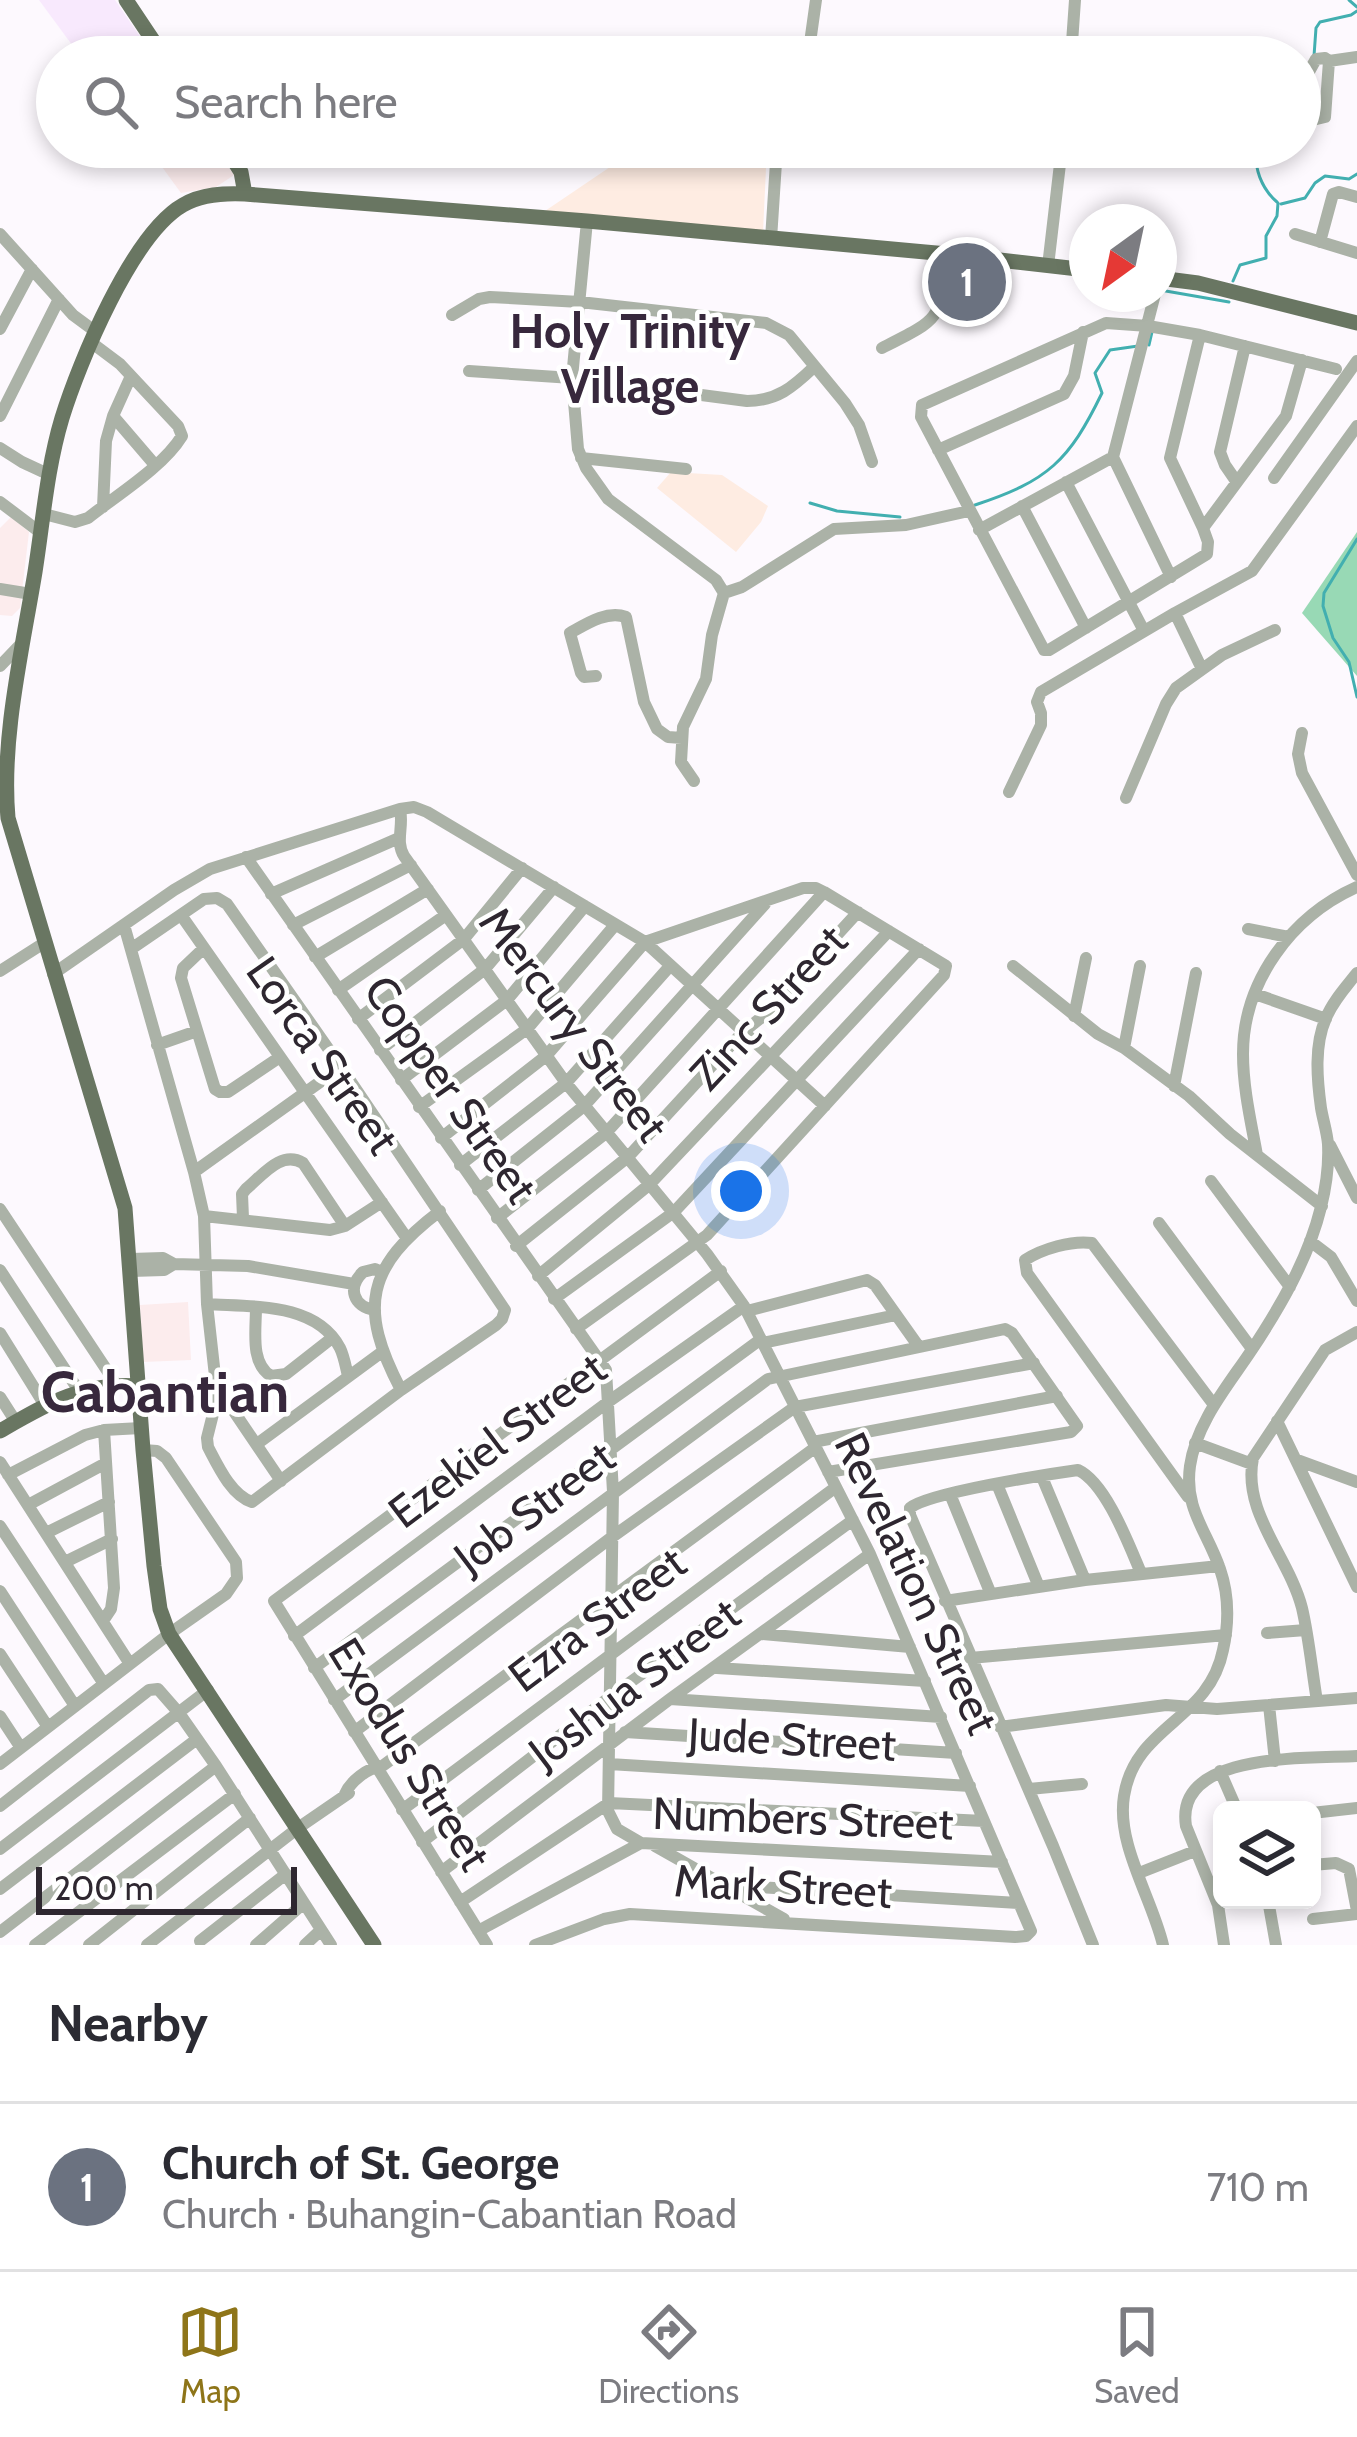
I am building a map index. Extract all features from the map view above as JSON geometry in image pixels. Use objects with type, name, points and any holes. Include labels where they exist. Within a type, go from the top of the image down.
[{"type":"main road","points":[[127,0],[150,36]]},
{"type":"main road","points":[[238,168],[245,194]]},
{"type":"main road","points":[[374,1945],[169,1634],[157,1592],[142,1450],[125,1208],[14,841],[7,772],[22,643],[63,416],[94,338],[128,268],[154,232],[173,212],[204,196],[245,194],[587,221],[1069,268]]},
{"type":"main road","points":[[1177,281],[1357,323]]},
{"type":"main road","points":[[0,1431],[79,1391],[116,1384],[139,1386]]},
{"type":"street","points":[[811,36],[816,0]]},
{"type":"street","points":[[1072,36],[1075,0]]},
{"type":"street","points":[[1321,58],[1357,57]]},
{"type":"street","points":[[1321,118],[1325,117],[1329,61]]},
{"type":"street","points":[[770,239],[775,168]]},
{"type":"street","points":[[1048,266],[1060,168]]},
{"type":"street","points":[[1320,242],[1333,194],[1357,197]]},
{"type":"street","points":[[587,221],[572,378],[575,439],[581,458],[608,500],[716,580],[724,593],[706,679],[682,727],[681,762],[694,781]]},
{"type":"street","points":[[0,234],[182,431],[178,443],[155,465],[88,518],[75,522],[44,514]]},
{"type":"street","points":[[1295,234],[1357,253]]},
{"type":"street","points":[[882,348],[925,325],[938,312],[947,254]]},
{"type":"street","points":[[0,329],[32,269]]},
{"type":"street","points":[[0,295],[11,308]]},
{"type":"street","points":[[452,315],[490,297],[766,323],[789,335],[845,403],[872,462]]},
{"type":"street","points":[[0,416],[59,299]]},
{"type":"street","points":[[1151,312],[1113,457],[1171,578]]},
{"type":"street","points":[[1200,335],[1170,458],[1203,528],[1207,554],[1044,650],[920,408],[1106,323],[1200,335],[1336,369]]},
{"type":"street","points":[[938,450],[1064,394],[1074,376],[1083,332]]},
{"type":"street","points":[[1236,481],[1220,452],[1245,346]]},
{"type":"street","points":[[1203,528],[1286,416],[1301,360]]},
{"type":"street","points":[[1274,478],[1357,362]]},
{"type":"street","points":[[469,371],[764,401],[794,387],[814,367]]},
{"type":"street","points":[[103,506],[104,454],[113,416],[131,376]]},
{"type":"street","points":[[113,416],[155,465]]},
{"type":"street","points":[[1010,792],[1041,725],[1036,701],[1041,692],[1246,576],[1357,426]]},
{"type":"street","points":[[0,448],[50,475]]},
{"type":"street","points":[[980,530],[1113,457]]},
{"type":"street","points":[[581,458],[686,469]]},
{"type":"street","points":[[1066,482],[1144,631]]},
{"type":"street","points":[[0,502],[41,533]]},
{"type":"street","points":[[1022,506],[1086,628]]},
{"type":"street","points":[[724,593],[742,587],[835,529],[905,525],[969,511]]},
{"type":"street","points":[[0,589],[31,594]]},
{"type":"street","points":[[1175,613],[1202,667]]},
{"type":"street","points":[[596,676],[581,673],[570,633],[601,617],[626,617],[644,702],[657,729],[682,739]]},
{"type":"street","points":[[1126,798],[1176,688],[1202,667],[1275,630]]},
{"type":"street","points":[[0,666],[22,643]]},
{"type":"street","points":[[1302,733],[1298,754],[1302,773],[1357,875]]},
{"type":"street","points":[[53,974],[192,878],[245,857],[414,807],[645,942],[825,1106]]},
{"type":"street","name":"Mercury Street","points":[[400,809],[400,849],[411,865],[566,1083],[721,1271]]},
{"type":"street","points":[[272,894],[399,838]]},
{"type":"street","name":"Copper Street","points":[[245,857],[598,1360]]},
{"type":"street","points":[[293,925],[411,865]]},
{"type":"street","points":[[358,1019],[464,939],[522,868]]},
{"type":"street","points":[[380,1050],[485,969],[554,887]]},
{"type":"street","points":[[1257,1156],[1243,1051],[1247,1018],[1263,971],[1288,937],[1322,907],[1357,887]]},
{"type":"street","points":[[441,1138],[546,1056],[645,942],[802,888],[820,890],[946,968],[707,1235],[576,1329]]},
{"type":"street","points":[[315,956],[428,889]]},
{"type":"street","points":[[497,1218],[606,1132],[735,992],[820,890]]},
{"type":"street","points":[[124,925],[204,1216],[216,1385],[208,1447],[247,1502],[258,1500],[465,1337],[496,1324],[504,1315],[502,1304],[475,1276],[440,1211],[226,904],[217,898],[204,899],[131,949]]},
{"type":"street","points":[[478,1190],[584,1106],[766,902]]},
{"type":"street","points":[[401,1080],[507,1000],[585,906]]},
{"type":"street","points":[[516,1246],[628,1157],[858,912]]},
{"type":"street","points":[[338,990],[446,914]]},
{"type":"street","name":"Lorca Street","points":[[181,915],[406,1237]]},
{"type":"street","points":[[419,1107],[527,1029],[615,925]]},
{"type":"street","points":[[1248,929],[1288,937]]},
{"type":"street","name":"Zinc Street","points":[[538,1276],[650,1184],[890,931]]},
{"type":"street","points":[[1,966],[44,943]]},
{"type":"street","points":[[204,948],[188,962],[181,978],[215,1089],[228,1092],[280,1057]]},
{"type":"street","points":[[554,1299],[674,1213],[919,949]]},
{"type":"street","points":[[1074,1016],[1086,958]]},
{"type":"street","points":[[460,1165],[566,1083],[670,966]]},
{"type":"street","points":[[1013,966],[1098,1034],[1202,1106],[1322,1206]]},
{"type":"street","points":[[1124,1048],[1140,966]]},
{"type":"street","points":[[1174,1086],[1196,973]]},
{"type":"street","points":[[1189,1498],[1195,1444],[1214,1405],[1291,1286],[1322,1206],[1328,1141],[1318,1085],[1319,1043],[1326,1018],[1357,973]]},
{"type":"street","points":[[1255,994],[1326,1018]]},
{"type":"street","points":[[157,1046],[197,1031]]},
{"type":"street","points":[[194,1172],[341,1067]]},
{"type":"street","points":[[1328,1141],[1357,1198]]},
{"type":"street","points":[[243,1218],[246,1189],[283,1159],[295,1158],[304,1163],[345,1226]]},
{"type":"street","points":[[1211,1181],[1291,1286]]},
{"type":"street","points":[[204,1216],[319,1230],[345,1226],[382,1202]]},
{"type":"street","points":[[0,1209],[116,1384]]},
{"type":"street","points":[[401,1390],[382,1352],[375,1310],[382,1271],[406,1237],[440,1211]]},
{"type":"street","points":[[1159,1223],[1252,1349]]},
{"type":"street","points":[[1310,1241],[1331,1257],[1357,1300]]},
{"type":"street","points":[[1163,1945],[1126,1838],[1123,1820],[1128,1779],[1145,1748],[1192,1708],[1214,1679],[1228,1610],[1219,1566],[1189,1498],[1024,1263],[1030,1256],[1092,1243],[1214,1405]]},
{"type":"street","points":[[131,1265],[163,1258],[174,1264],[275,1269],[354,1284]]},
{"type":"street","points":[[0,1270],[79,1391]]},
{"type":"street","points":[[375,1310],[358,1303],[354,1284],[367,1270],[382,1271]]},
{"type":"street","points":[[721,1271],[598,1360],[606,1370],[613,1492],[609,1802],[612,1823],[624,1834],[790,1922]]},
{"type":"street","name":"Revelation Street","points":[[721,1271],[746,1308],[871,1554],[1030,1933]]},
{"type":"street","points":[[746,1308],[870,1281],[919,1347]]},
{"type":"street","points":[[207,1304],[299,1314],[317,1323],[340,1348],[348,1376]]},
{"type":"street","points":[[256,1307],[256,1358],[271,1376],[286,1374],[332,1338]]},
{"type":"street","name":"Ezekiel Street","points":[[295,1636],[608,1402],[746,1308]]},
{"type":"street","points":[[314,1668],[762,1341],[896,1315]]},
{"type":"street","points":[[779,1376],[1007,1329],[1076,1423],[1071,1432],[828,1472]]},
{"type":"street","points":[[1317,1701],[1295,1588],[1257,1509],[1251,1489],[1252,1464],[1325,1350],[1357,1332]]},
{"type":"street","points":[[0,1333],[46,1407]]},
{"type":"street","points":[[256,1444],[382,1352]]},
{"type":"street","name":"Exodus Street","points":[[487,1945],[274,1601],[598,1360]]},
{"type":"street","points":[[354,1732],[612,1537],[795,1407],[1034,1363]]},
{"type":"street","name":"Job Street","points":[[334,1700],[767,1379],[779,1376]]},
{"type":"street","points":[[216,1385],[281,1481]]},
{"type":"street","points":[[147,1945],[345,1793],[348,1786],[378,1769],[814,1444],[1057,1396]]},
{"type":"street","points":[[0,1397],[16,1422]]},
{"type":"street","points":[[1276,1421],[1357,1587]]},
{"type":"street","points":[[8,1475],[76,1439],[104,1430],[141,1428]]},
{"type":"street","points":[[103,1621],[114,1596],[104,1430]]},
{"type":"street","points":[[1195,1444],[1252,1464]]},
{"type":"street","points":[[0,1764],[231,1590],[237,1578],[238,1568],[164,1455],[142,1450]]},
{"type":"street","points":[[1297,1460],[1357,1482]]},
{"type":"street","points":[[0,1462],[130,1664]]},
{"type":"street","points":[[28,1505],[106,1463]]},
{"type":"street","points":[[1093,1945],[945,1601],[910,1515],[912,1505],[1078,1470],[1088,1474],[1114,1516],[1141,1573]]},
{"type":"street","points":[[1042,1477],[1085,1580]]},
{"type":"street","points":[[997,1484],[1040,1587]]},
{"type":"street","name":"Ezra Street","points":[[402,1810],[836,1487]]},
{"type":"street","points":[[950,1494],[989,1592]]},
{"type":"street","points":[[46,1533],[109,1502]]},
{"type":"street","points":[[422,1842],[610,1696],[853,1520]]},
{"type":"street","points":[[0,1526],[104,1684]]},
{"type":"street","points":[[65,1562],[112,1539]]},
{"type":"street","name":"Joshua Street","points":[[441,1872],[871,1554]]},
{"type":"street","points":[[945,1601],[1219,1566]]},
{"type":"street","points":[[0,1591],[75,1706]]},
{"type":"street","points":[[1267,1633],[1306,1630]]},
{"type":"street","points":[[760,1634],[910,1647]]},
{"type":"street","points":[[970,1658],[1226,1635]]},
{"type":"street","points":[[0,1654],[48,1727]]},
{"type":"street","points":[[716,1668],[925,1681]]},
{"type":"street","points":[[0,1806],[151,1689],[162,1692],[235,1794],[331,1945]]},
{"type":"street","points":[[0,1849],[208,1690]]},
{"type":"street","points":[[1000,1727],[1166,1706],[1268,1706],[1357,1698]]},
{"type":"street","points":[[670,1699],[941,1718]]},
{"type":"street","points":[[1268,1706],[1275,1761]]},
{"type":"street","points":[[0,1716],[21,1748]]},
{"type":"street","points":[[626,1732],[956,1753]]},
{"type":"street","points":[[0,1889],[197,1739]]},
{"type":"street","points":[[1224,1945],[1218,1905],[1184,1814],[1187,1802],[1203,1780],[1220,1771],[1275,1761],[1357,1756]]},
{"type":"street","name":"Jude Street","points":[[610,1764],[970,1786]]},
{"type":"street","points":[[0,1932],[216,1766]]},
{"type":"street","points":[[1220,1771],[1233,1801]]},
{"type":"street","points":[[1029,1789],[1082,1784]]},
{"type":"street","points":[[35,1945],[235,1794]]},
{"type":"street","points":[[460,1902],[609,1802],[984,1821]]},
{"type":"street","points":[[1321,1812],[1357,1808]]},
{"type":"street","points":[[89,1945],[250,1818]]},
{"type":"street","name":"Numbers Street","points":[[478,1931],[645,1843],[1002,1862]]},
{"type":"street","points":[[1139,1873],[1195,1851]]},
{"type":"street","points":[[1313,1919],[1357,1912],[1352,1874],[1336,1862],[1321,1863]]},
{"type":"street","points":[[182,1918],[202,1943],[286,1874]]},
{"type":"street","points":[[725,1886],[1019,1903]]},
{"type":"street","points":[[256,1945],[304,1903]]},
{"type":"street","points":[[1270,1909],[1276,1945]]},
{"type":"street","name":"Mark Street","points":[[535,1945],[630,1914],[1021,1937],[1030,1933]]},
{"type":"street","points":[[304,1945],[321,1930]]},
{"type":"shaded area","points":[[39,0],[115,0],[140,36],[66,36]]},
{"type":"shaded area","points":[[163,168],[229,168],[234,175],[216,187],[181,193]]},
{"type":"shaded area","points":[[609,168],[766,168],[763,232],[545,211]]},
{"type":"shaded area","points":[[671,472],[722,475],[768,506],[736,552],[657,488]]},
{"type":"shaded area","points":[[11,517],[29,532],[20,608],[12,616],[0,615],[0,528]]},
{"type":"shaded area","points":[[188,1302],[191,1360],[143,1362],[140,1305]]},
{"type":"green space","points":[[1357,532],[1357,676],[1302,613]]},
{"type":"waterway","points":[[1349,0],[1357,7]]},
{"type":"waterway","points":[[1315,36],[1320,22],[1357,11]]},
{"type":"waterway","points":[[1258,168],[1277,202]]},
{"type":"waterway","points":[[1281,204],[1305,198],[1325,176],[1349,179],[1357,174]]},
{"type":"waterway","points":[[1233,281],[1240,265],[1266,258],[1266,236],[1278,203]]},
{"type":"waterway","points":[[1177,293],[1229,302]]},
{"type":"waterway","points":[[1149,345],[1152,332]]},
{"type":"waterway","points":[[975,505],[1021,487],[1054,466],[1102,393],[1095,373],[1110,350],[1138,346]]},
{"type":"waterway","points":[[810,503],[837,511],[900,517]]},
{"type":"waterway","points":[[1357,539],[1324,593],[1323,606],[1333,638],[1349,662],[1357,697]]},
{"type":"place","name":"Church of St. George","points":[[967,282]]},
{"type":"district","name":"Holy Trinity Village","points":[[630,358]]},
{"type":"district","name":"Cabantian","points":[[165,1392]]}]
